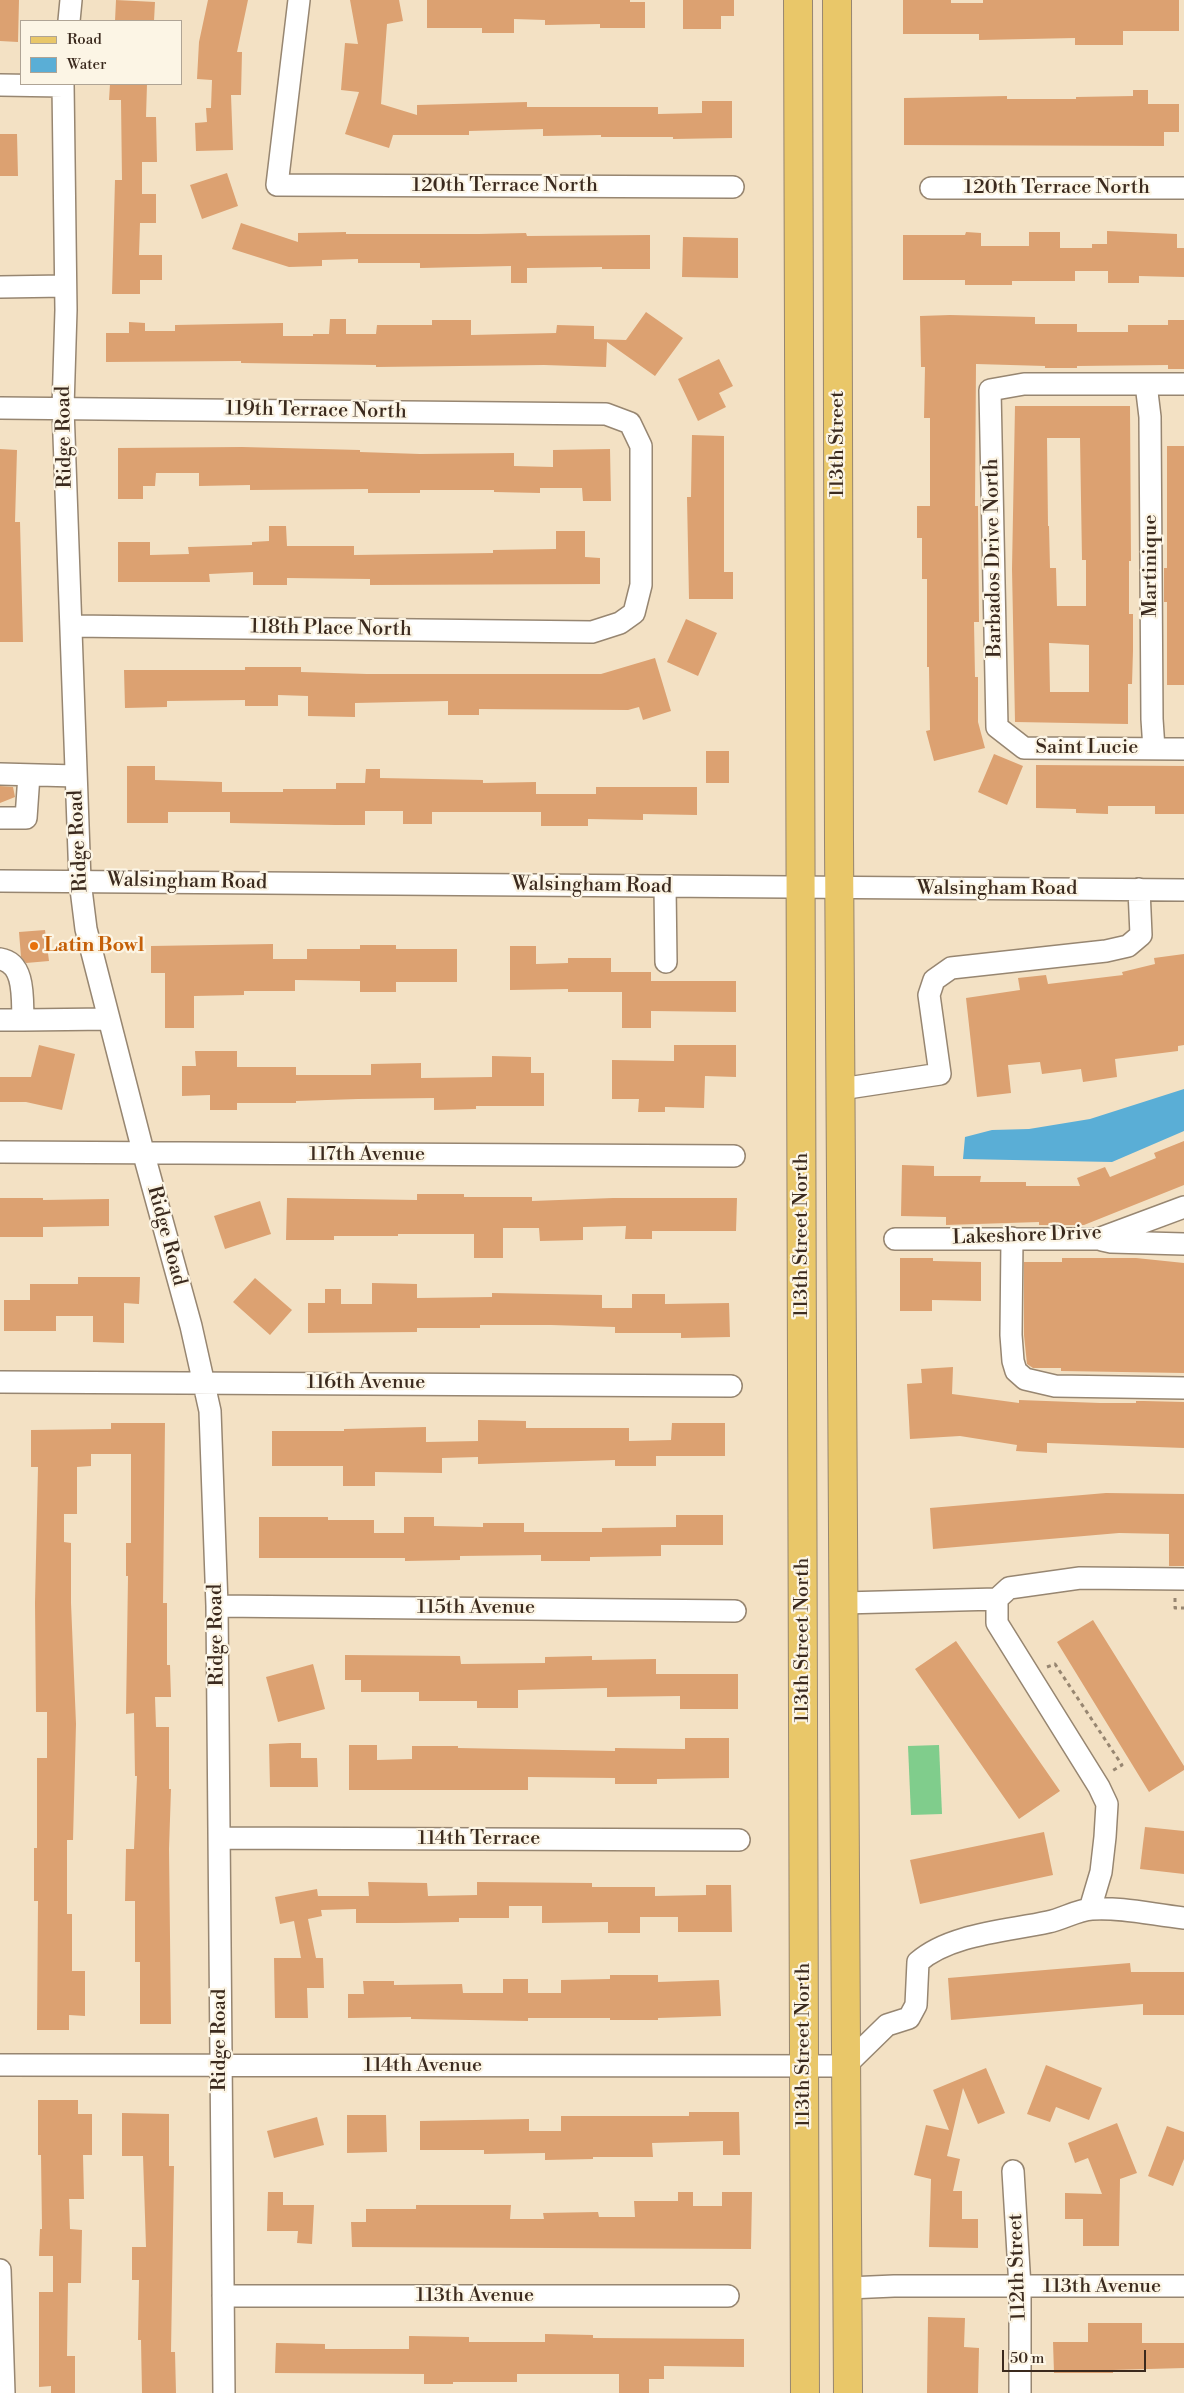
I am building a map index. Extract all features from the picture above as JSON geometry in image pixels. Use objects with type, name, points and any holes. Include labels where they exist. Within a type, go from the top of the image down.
[{"type":"main road","name":"113th Street","points":[[798,0],[802,888]]},
{"type":"main road","name":"113th Street","points":[[838,0],[839,888]]},
{"type":"main road","name":"113th Street North","points":[[802,888],[805,2393]]},
{"type":"main road","name":"113th Street North","points":[[839,888],[848,2393]]},
{"type":"street","points":[[69,20],[71,0]]},
{"type":"street","name":"120th Terrace North","points":[[298,0],[277,185],[733,187]]},
{"type":"street","points":[[0,86],[63,85]]},
{"type":"street","name":"Ridge Road","points":[[63,85],[65,286],[63,408],[80,881],[86,929],[205,1382],[210,1410],[217,1606],[224,2393]]},
{"type":"street","name":"120th Terrace North","points":[[931,188],[1184,188]]},
{"type":"street","points":[[0,287],[65,286]]},
{"type":"street","name":"Barbados Drive North","points":[[997,727],[990,390],[1024,384],[1146,384]]},
{"type":"street","points":[[1146,384],[1184,384]]},
{"type":"street","name":"Martinique","points":[[1146,384],[1150,417],[1152,709],[1154,749]]},
{"type":"street","name":"119th Terrace North","points":[[0,408],[606,414],[630,423]]},
{"type":"street","name":"118th Place North","points":[[71,626],[592,632],[620,623],[634,612],[641,585],[641,446],[630,423]]},
{"type":"street","name":"Saint Lucie","points":[[997,727],[1024,748],[1184,749]]},
{"type":"street","points":[[0,774],[76,776]]},
{"type":"street","points":[[0,818],[26,818],[29,775]]},
{"type":"street","name":"Walsingham Road","points":[[0,881],[1184,890]]},
{"type":"street","points":[[665,886],[666,962]]},
{"type":"street","points":[[840,1089],[940,1074],[929,995],[934,980],[951,968],[1106,951],[1128,946],[1141,935],[1139,889]]},
{"type":"street","points":[[0,959],[6,960],[14,967],[21,982],[23,1020]]},
{"type":"street","points":[[0,1020],[109,1019]]},
{"type":"street","name":"117th Avenue","points":[[0,1152],[144,1155],[734,1156]]},
{"type":"street","name":"Lakeshore Drive","points":[[895,1239],[1098,1239],[1184,1207]]},
{"type":"street","points":[[1012,1238],[1011,1335],[1013,1361],[1016,1371],[1025,1379],[1055,1386],[1184,1388]]},
{"type":"street","points":[[1098,1239],[1111,1242],[1184,1244]]},
{"type":"street","name":"116th Avenue","points":[[0,1382],[731,1386]]},
{"type":"street","points":[[843,1603],[997,1599],[1009,1588],[1080,1578],[1184,1579]]},
{"type":"street","points":[[997,1599],[997,1623],[1107,1804],[1101,1872],[1090,1909]]},
{"type":"street","name":"115th Avenue","points":[[217,1606],[735,1610]]},
{"type":"street","name":"114th Terrace","points":[[220,1838],[739,1840]]},
{"type":"street","points":[[845,2066],[887,2026],[908,2018],[916,2005],[918,1962],[930,1952],[970,1938],[1049,1922],[1090,1909],[1109,1909],[1184,1918]]},
{"type":"street","name":"114th Avenue","points":[[0,2065],[845,2066]]},
{"type":"street","name":"112th Street","points":[[1013,2171],[1020,2287],[1020,2393]]},
{"type":"street","points":[[0,2270],[4,2393]]},
{"type":"street","name":"113th Avenue","points":[[848,2288],[894,2286],[1184,2286]]},
{"type":"street","name":"113th Avenue","points":[[223,2296],[728,2296]]},
{"type":"path","points":[[1040,1671],[1055,1664],[1122,1765],[1094,1780]]},
{"type":"green space","points":[[939,1745],[942,1814],[911,1815],[908,1746]]},
{"type":"water","points":[[1184,1089],[1184,1131],[1112,1162],[963,1159],[965,1137],[992,1130],[1029,1129],[1090,1119]]},
{"type":"building","points":[[0,0],[19,0],[18,42],[0,41]]},
{"type":"building","points":[[116,0],[155,2],[154,20],[115,20]]},
{"type":"building","points":[[208,0],[248,0],[237,52],[242,52],[241,95],[231,95],[233,150],[196,151],[195,123],[207,122],[206,108],[211,108],[212,80],[197,79],[199,42]]},
{"type":"building","points":[[350,0],[399,0],[403,21],[387,24],[381,104],[417,115],[417,105],[527,102],[527,107],[658,107],[658,114],[702,113],[702,101],[732,101],[732,138],[673,139],[673,137],[601,137],[601,135],[543,136],[543,129],[469,131],[469,135],[393,135],[389,148],[345,134],[359,92],[341,90],[345,43],[358,44]]},
{"type":"building","points":[[427,0],[630,0],[630,2],[645,2],[645,28],[600,28],[600,24],[545,25],[545,20],[514,19],[514,33],[482,33],[482,28],[427,28]]},
{"type":"building","points":[[683,0],[734,0],[734,16],[721,16],[721,29],[683,29]]},
{"type":"building","points":[[903,0],[951,0],[951,3],[983,3],[983,0],[1179,0],[1179,31],[1123,31],[1123,45],[1075,45],[1075,38],[979,40],[979,34],[903,34]]},
{"type":"building","points":[[110,85],[147,85],[146,117],[156,117],[157,162],[142,162],[142,194],[156,194],[156,223],[140,223],[139,255],[162,255],[162,280],[140,280],[140,294],[112,294],[115,180],[122,180],[121,100],[109,100]]},
{"type":"building","points":[[1133,90],[1148,90],[1148,104],[1179,104],[1179,132],[1164,132],[1164,146],[904,145],[904,98],[1007,96],[1007,99],[1076,99],[1076,97],[1133,96]]},
{"type":"building","points":[[0,134],[17,134],[18,176],[0,176]]},
{"type":"building","points":[[227,173],[238,206],[202,219],[190,185]]},
{"type":"building","points":[[241,223],[298,242],[298,233],[346,232],[346,234],[526,233],[527,236],[650,235],[650,269],[602,269],[602,267],[527,268],[527,283],[511,283],[511,266],[420,268],[420,263],[358,263],[358,259],[322,260],[322,266],[289,267],[232,249]]},
{"type":"building","points":[[1107,231],[1177,234],[1177,248],[1184,248],[1184,277],[1139,276],[1139,283],[1108,283],[1108,271],[1075,271],[1075,281],[1012,281],[1012,285],[965,285],[965,280],[903,280],[903,235],[965,235],[966,232],[981,233],[981,246],[1029,246],[1029,232],[1060,232],[1060,248],[1092,248],[1092,244],[1107,244]]},
{"type":"building","points":[[683,237],[738,238],[738,278],[682,277]]},
{"type":"building","points":[[646,312],[683,338],[655,376],[607,342],[606,367],[544,365],[376,367],[376,365],[241,363],[241,361],[106,362],[106,333],[129,333],[129,322],[145,323],[145,331],[175,331],[175,325],[283,323],[283,336],[313,336],[313,334],[329,334],[330,319],[346,319],[346,334],[376,334],[377,325],[432,325],[432,320],[471,320],[471,335],[556,333],[557,325],[594,326],[594,339],[626,340]]},
{"type":"building","points":[[920,316],[1035,317],[1035,324],[1077,324],[1077,332],[1128,332],[1128,325],[1168,325],[1168,320],[1184,320],[1184,369],[1168,369],[1168,365],[1045,368],[1045,366],[976,364],[975,506],[978,506],[979,622],[974,622],[975,677],[978,677],[978,722],[985,748],[934,761],[926,731],[930,730],[929,667],[927,667],[927,579],[922,579],[922,538],[917,538],[917,506],[930,506],[930,418],[924,418],[925,367],[921,367]]},
{"type":"building","points":[[719,359],[733,386],[719,393],[726,407],[698,421],[678,379]]},
{"type":"building","points":[[1015,406],[1130,406],[1131,561],[1129,561],[1129,614],[1133,614],[1133,651],[1132,684],[1128,684],[1128,724],[1015,722],[1012,569]],"holes":[[[1047,438],[1080,438],[1082,560],[1086,560],[1086,606],[1057,606],[1056,568],[1050,568]],[[1049,643],[1089,645],[1089,692],[1050,692]]]},
{"type":"building","points":[[692,435],[724,436],[724,572],[733,572],[733,599],[689,599],[687,497],[691,497]]},
{"type":"building","points":[[1167,446],[1184,446],[1184,685],[1167,685],[1167,602],[1164,602],[1164,568],[1167,568]]},
{"type":"building","points":[[242,447],[360,450],[360,452],[420,454],[514,453],[514,466],[553,467],[553,450],[610,449],[611,501],[583,501],[582,488],[540,488],[540,493],[494,492],[494,490],[420,490],[420,493],[368,493],[368,489],[250,490],[250,485],[199,486],[199,473],[156,473],[155,486],[143,486],[143,499],[118,499],[118,448]]},
{"type":"building","points":[[0,449],[17,450],[15,522],[20,522],[23,642],[0,642]]},
{"type":"building","points":[[269,526],[286,526],[287,546],[354,546],[354,555],[493,553],[493,550],[556,549],[556,531],[585,531],[585,557],[600,558],[600,584],[370,585],[370,579],[287,578],[287,585],[253,585],[253,572],[209,574],[210,582],[118,582],[118,542],[150,542],[150,555],[189,554],[188,547],[252,545],[252,542],[269,541]]},
{"type":"building","points":[[686,619],[717,633],[698,676],[667,662]]},
{"type":"building","points":[[655,658],[671,711],[643,720],[639,707],[628,710],[479,709],[479,715],[448,715],[448,701],[355,703],[355,717],[308,716],[308,696],[278,695],[278,706],[245,706],[245,700],[167,701],[167,707],[125,708],[124,670],[245,670],[245,667],[301,667],[301,672],[367,674],[601,674]]},
{"type":"building","points":[[706,751],[729,751],[729,783],[706,783]]},
{"type":"building","points":[[994,754],[1023,766],[1007,805],[978,792]]},
{"type":"building","points":[[1036,765],[1184,766],[1184,814],[1155,814],[1155,806],[1108,806],[1108,814],[1076,813],[1076,809],[1036,808]]},
{"type":"building","points":[[127,766],[155,766],[155,780],[222,782],[222,792],[283,792],[283,789],[336,789],[336,783],[365,783],[366,769],[380,769],[380,778],[483,780],[483,783],[536,782],[536,794],[596,794],[596,787],[697,787],[697,815],[643,814],[643,820],[588,819],[588,826],[541,826],[541,812],[432,812],[432,824],[403,824],[403,811],[365,811],[365,825],[335,825],[230,823],[230,812],[168,812],[168,823],[127,823]]},
{"type":"building","points":[[0,786],[13,787],[15,797],[0,803]]},
{"type":"building","name":"Latin Bowl","points":[[45,930],[49,961],[26,963],[21,957],[19,932]]},
{"type":"building","points":[[273,944],[273,959],[307,959],[307,949],[360,949],[360,945],[396,945],[396,949],[457,949],[457,982],[396,982],[396,992],[360,992],[360,981],[295,980],[295,991],[244,991],[244,995],[194,996],[194,1028],[165,1028],[165,973],[151,973],[151,946]]},
{"type":"building","points":[[510,946],[536,946],[536,964],[568,963],[568,958],[611,958],[611,972],[651,972],[651,981],[736,981],[736,1012],[651,1011],[651,1028],[622,1028],[622,992],[568,992],[568,989],[510,990]]},
{"type":"building","points":[[1184,954],[1184,1045],[1178,1046],[1178,1051],[1115,1059],[1117,1077],[1083,1082],[1081,1069],[1042,1074],[1040,1062],[1008,1065],[1011,1093],[977,1097],[966,998],[1020,990],[1018,978],[1046,975],[1048,984],[1123,975],[1122,972],[1155,964],[1154,958]]},
{"type":"building","points":[[39,1045],[75,1054],[62,1110],[26,1102],[0,1102],[0,1077],[31,1077]]},
{"type":"building","points":[[674,1045],[736,1045],[736,1077],[705,1076],[704,1108],[665,1107],[665,1112],[638,1112],[639,1099],[612,1099],[612,1060],[674,1061]]},
{"type":"building","points":[[195,1051],[237,1051],[237,1067],[296,1067],[296,1075],[371,1075],[371,1064],[421,1063],[421,1078],[492,1077],[492,1056],[531,1057],[531,1073],[544,1073],[544,1106],[476,1106],[476,1109],[434,1110],[434,1098],[237,1103],[237,1110],[210,1110],[210,1095],[182,1096],[182,1066],[196,1066]]},
{"type":"building","points":[[1184,1141],[1184,1185],[1084,1225],[1039,1225],[1039,1222],[946,1225],[946,1217],[901,1216],[902,1165],[934,1166],[934,1176],[981,1176],[980,1182],[1026,1182],[1026,1186],[1080,1186],[1077,1178],[1105,1167],[1110,1177],[1156,1158],[1154,1153]]},
{"type":"building","points":[[417,1194],[464,1194],[464,1197],[532,1197],[532,1201],[613,1198],[737,1198],[736,1231],[652,1231],[652,1239],[625,1239],[626,1226],[583,1227],[583,1240],[540,1241],[539,1228],[503,1228],[503,1258],[474,1258],[474,1234],[334,1236],[334,1240],[286,1240],[287,1198],[417,1200]]},
{"type":"building","points":[[0,1198],[43,1198],[43,1200],[109,1199],[109,1226],[43,1227],[43,1237],[0,1237]]},
{"type":"building","points":[[260,1201],[271,1234],[225,1249],[214,1216]]},
{"type":"building","points":[[900,1258],[933,1258],[933,1261],[981,1262],[981,1301],[932,1300],[932,1311],[900,1311]]},
{"type":"building","points":[[1062,1258],[1136,1258],[1184,1263],[1184,1373],[1061,1371],[1061,1368],[1033,1368],[1027,1364],[1024,1335],[1024,1262],[1062,1262]]},
{"type":"building","points":[[78,1277],[140,1277],[139,1304],[124,1303],[124,1343],[93,1342],[93,1316],[56,1316],[56,1331],[4,1331],[4,1300],[30,1300],[30,1284],[78,1284]]},
{"type":"building","points":[[255,1278],[292,1310],[270,1335],[233,1302]]},
{"type":"building","points":[[372,1283],[417,1284],[417,1298],[492,1297],[492,1293],[602,1295],[602,1308],[632,1308],[632,1294],[665,1294],[665,1304],[729,1303],[730,1337],[681,1338],[681,1333],[615,1333],[615,1327],[551,1325],[480,1325],[480,1328],[417,1328],[417,1332],[308,1333],[308,1303],[325,1303],[325,1289],[341,1289],[341,1304],[372,1304]]},
{"type":"building","points":[[953,1367],[952,1394],[1019,1403],[1019,1400],[1100,1403],[1136,1403],[1136,1401],[1184,1402],[1184,1448],[1047,1443],[1047,1453],[1016,1451],[1017,1445],[960,1436],[910,1439],[907,1384],[922,1383],[921,1369]]},
{"type":"building","points":[[478,1420],[526,1421],[526,1428],[629,1428],[629,1441],[671,1440],[672,1423],[725,1423],[725,1456],[656,1456],[656,1466],[615,1466],[615,1460],[478,1464],[478,1457],[442,1458],[442,1473],[375,1472],[375,1486],[343,1486],[343,1466],[272,1466],[272,1431],[344,1431],[344,1429],[426,1427],[426,1442],[478,1441]]},
{"type":"building","points":[[111,1423],[165,1423],[163,1603],[167,1603],[167,1665],[170,1665],[171,1697],[155,1697],[156,1727],[169,1727],[169,1789],[171,1789],[169,1849],[171,2024],[140,2024],[140,1962],[135,1962],[135,1901],[125,1901],[126,1849],[134,1849],[137,1776],[135,1776],[134,1713],[126,1714],[128,1576],[126,1576],[126,1543],[131,1543],[131,1454],[91,1454],[91,1466],[77,1467],[77,1514],[64,1514],[64,1542],[71,1543],[71,1603],[76,1724],[73,1840],[67,1840],[67,1914],[72,1914],[72,1971],[85,1971],[85,2016],[69,2015],[69,2030],[37,2030],[38,1901],[34,1901],[34,1848],[37,1848],[37,1758],[47,1758],[47,1712],[36,1712],[35,1603],[38,1467],[31,1467],[31,1430],[111,1429]]},
{"type":"building","points":[[1106,1493],[1184,1494],[1184,1566],[1169,1566],[1169,1534],[1119,1533],[933,1549],[930,1508]]},
{"type":"building","points":[[676,1515],[723,1515],[723,1545],[661,1545],[661,1556],[590,1557],[590,1561],[541,1561],[541,1555],[460,1556],[460,1560],[405,1561],[405,1558],[259,1558],[259,1517],[328,1517],[328,1520],[374,1520],[374,1533],[404,1533],[404,1517],[434,1517],[434,1526],[483,1527],[483,1523],[524,1523],[524,1532],[602,1532],[602,1528],[676,1527]]},
{"type":"building","points":[[1093,1620],[1184,1766],[1184,1770],[1149,1792],[1057,1642]]},
{"type":"building","points":[[956,1641],[1060,1791],[1019,1819],[915,1669]]},
{"type":"building","points":[[345,1655],[460,1656],[461,1664],[545,1663],[545,1657],[592,1656],[592,1660],[656,1659],[656,1674],[738,1674],[738,1709],[680,1709],[680,1696],[607,1697],[607,1688],[518,1690],[518,1708],[477,1708],[477,1701],[419,1701],[419,1692],[361,1692],[361,1680],[345,1680]]},
{"type":"building","points":[[313,1664],[325,1709],[278,1722],[266,1677]]},
{"type":"building","points":[[685,1738],[729,1738],[729,1778],[657,1779],[657,1784],[615,1784],[615,1778],[528,1777],[528,1790],[349,1790],[349,1745],[377,1745],[377,1760],[412,1759],[412,1746],[615,1751],[615,1748],[685,1749]]},
{"type":"building","points":[[301,1743],[301,1758],[317,1758],[318,1787],[270,1787],[269,1744]]},
{"type":"building","points":[[1145,1827],[1184,1831],[1184,1874],[1140,1869]]},
{"type":"building","points":[[1044,1832],[1053,1875],[920,1904],[910,1860]]},
{"type":"building","points":[[368,1882],[427,1883],[428,1896],[477,1895],[477,1882],[592,1883],[592,1887],[655,1887],[655,1896],[706,1895],[706,1885],[731,1885],[732,1932],[678,1932],[678,1917],[640,1917],[640,1933],[608,1933],[608,1922],[542,1923],[542,1906],[509,1906],[509,1918],[459,1918],[459,1922],[356,1923],[356,1909],[321,1910],[322,1916],[308,1919],[316,1958],[323,1958],[324,1988],[307,1988],[308,2018],[275,2018],[274,1958],[301,1958],[294,1921],[280,1924],[275,1897],[317,1889],[318,1896],[369,1896]]},
{"type":"building","points":[[1130,1963],[1131,1972],[1184,1972],[1184,2015],[1143,2015],[1143,2004],[951,2020],[948,1978]]},
{"type":"building","points":[[610,1975],[658,1975],[658,1982],[719,1980],[721,2016],[658,2018],[658,2020],[528,2018],[528,2021],[411,2019],[411,2017],[348,2018],[348,1994],[364,1994],[363,1981],[394,1981],[394,1985],[462,1984],[463,1993],[503,1993],[503,1979],[528,1979],[528,1993],[561,1993],[561,1980],[610,1979]]},
{"type":"building","points":[[1046,2065],[1102,2088],[1089,2120],[1056,2107],[1050,2122],[1027,2114]]},
{"type":"building","points":[[986,2068],[1005,2113],[978,2124],[963,2088],[947,2156],[960,2159],[953,2191],[962,2191],[962,2219],[978,2219],[978,2248],[929,2247],[931,2179],[914,2175],[926,2125],[949,2130],[933,2090]]},
{"type":"building","points":[[38,2100],[78,2100],[78,2114],[92,2114],[92,2155],[83,2155],[84,2199],[69,2199],[70,2229],[82,2230],[81,2283],[68,2283],[67,2356],[75,2356],[75,2393],[51,2393],[51,2386],[39,2387],[39,2292],[53,2292],[53,2256],[39,2256],[40,2229],[42,2229],[41,2155],[38,2155]]},
{"type":"building","points":[[689,2112],[739,2112],[740,2155],[723,2155],[723,2141],[652,2143],[653,2157],[593,2157],[593,2159],[545,2160],[545,2153],[484,2154],[484,2150],[420,2150],[420,2121],[529,2119],[529,2131],[561,2131],[561,2116],[689,2116]]},
{"type":"building","points":[[122,2113],[169,2114],[169,2166],[174,2166],[171,2352],[175,2352],[176,2393],[142,2393],[141,2340],[138,2340],[139,2280],[132,2280],[132,2247],[146,2247],[143,2156],[122,2156]]},
{"type":"building","points":[[347,2115],[386,2115],[387,2152],[347,2153]]},
{"type":"building","points":[[317,2117],[324,2145],[274,2158],[267,2131]]},
{"type":"building","points":[[1117,2123],[1137,2173],[1120,2179],[1119,2246],[1083,2246],[1083,2219],[1065,2219],[1065,2193],[1102,2194],[1088,2158],[1075,2163],[1068,2143]]},
{"type":"building","points":[[1167,2126],[1184,2132],[1184,2159],[1173,2186],[1148,2176]]},
{"type":"building","points":[[268,2192],[283,2192],[283,2205],[314,2205],[312,2244],[297,2243],[298,2231],[267,2231]]},
{"type":"building","points":[[678,2192],[693,2192],[693,2206],[722,2206],[722,2192],[752,2192],[751,2249],[352,2247],[351,2222],[366,2222],[366,2209],[416,2209],[416,2205],[511,2205],[510,2219],[544,2219],[543,2213],[598,2212],[599,2217],[635,2217],[634,2201],[678,2201]]},
{"type":"building","points":[[928,2317],[965,2318],[964,2347],[979,2348],[978,2393],[927,2393]]},
{"type":"building","points":[[1088,2323],[1142,2323],[1142,2343],[1184,2343],[1184,2368],[1113,2370],[1113,2373],[1054,2373],[1053,2342],[1088,2342]]},
{"type":"building","points":[[545,2334],[593,2335],[593,2338],[744,2339],[744,2367],[664,2366],[664,2379],[649,2379],[649,2393],[619,2393],[619,2374],[517,2374],[517,2382],[424,2384],[424,2374],[275,2373],[276,2343],[325,2344],[325,2349],[409,2349],[409,2336],[469,2337],[469,2342],[545,2342]]},
{"type":"place","name":"Latin Bowl","points":[[34,946]]}]
